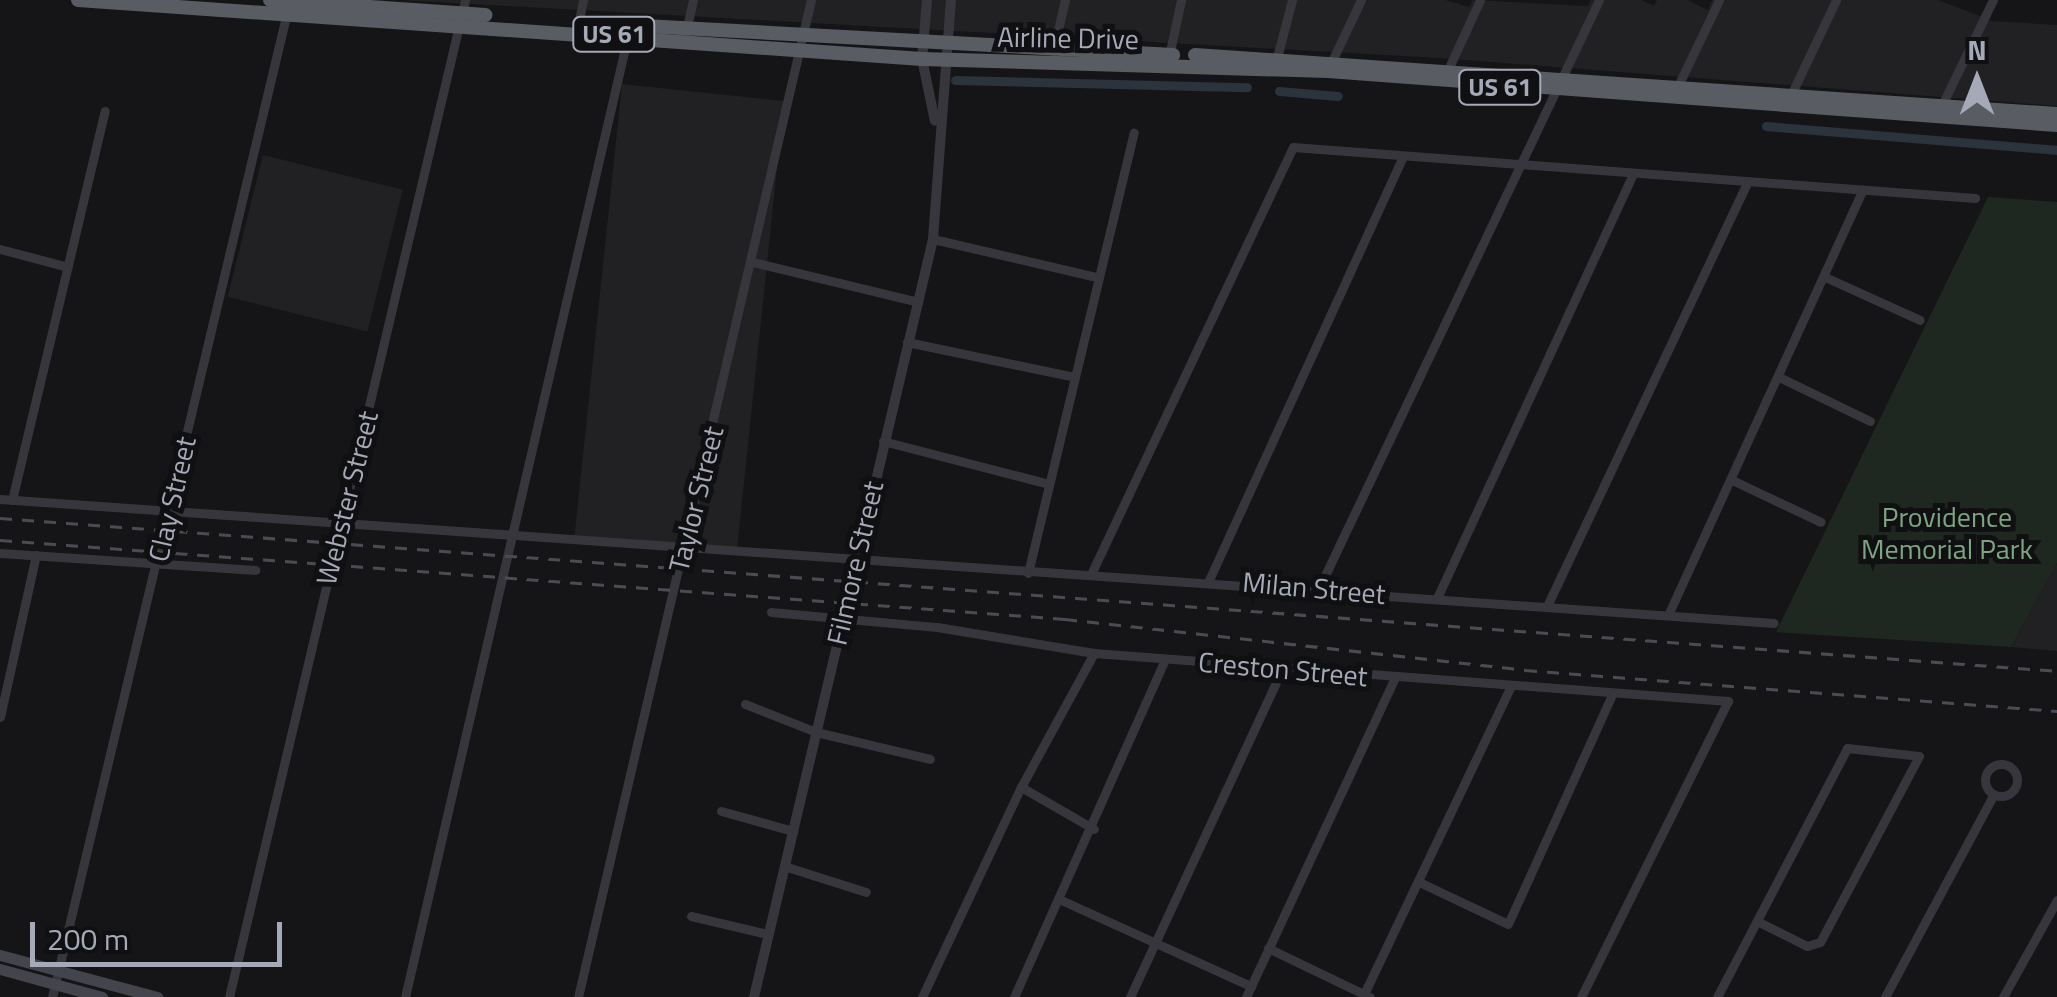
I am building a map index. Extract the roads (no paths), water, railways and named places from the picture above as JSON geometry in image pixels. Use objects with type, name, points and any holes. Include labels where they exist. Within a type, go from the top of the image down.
[{"type":"highway","name":"Airline Drive","points":[[78,0],[462,12]]},
{"type":"highway","name":"Airline Drive","points":[[270,0],[288,5],[378,4],[578,27],[922,52],[1276,63],[2038,118],[2057,114]]},
{"type":"highway","name":"Airline Drive","points":[[2038,118],[2057,125]]},
{"type":"main road","points":[[0,954],[157,997]]},
{"type":"main road","points":[[0,970],[54,991],[102,997]]},
{"type":"street","points":[[578,27],[583,0]]},
{"type":"street","points":[[684,35],[693,0]]},
{"type":"street","name":"Taylor Street","points":[[578,997],[812,0]]},
{"type":"street","name":"Filmore Street","points":[[926,0],[922,52],[937,126]]},
{"type":"street","name":"Filmore Street","points":[[754,997],[932,239],[942,53],[951,0]]},
{"type":"street","points":[[1052,56],[1064,0]]},
{"type":"street","points":[[1169,59],[1180,0]]},
{"type":"street","points":[[1276,63],[1292,0]]},
{"type":"street","points":[[1330,66],[1360,0]]},
{"type":"street","points":[[1446,76],[1480,0]]},
{"type":"street","points":[[1319,588],[1599,0]]},
{"type":"street","points":[[1675,93],[1719,0]]},
{"type":"street","points":[[1790,99],[1836,0]]},
{"type":"street","points":[[1939,111],[1993,0]]},
{"type":"street","name":"Clay Street","points":[[54,991],[288,5]]},
{"type":"street","name":"Webster Street","points":[[229,997],[462,12]]},
{"type":"street","points":[[405,997],[628,30]]},
{"type":"street","points":[[12,500],[105,111]]},
{"type":"street","points":[[1028,572],[1096,277],[1134,134]]},
{"type":"street","points":[[1092,572],[1293,147],[1975,198]]},
{"type":"street","points":[[1209,580],[1403,156]]},
{"type":"street","points":[[1437,598],[1633,174]]},
{"type":"street","points":[[1547,606],[1747,182]]},
{"type":"street","points":[[1668,615],[1863,190]]},
{"type":"street","points":[[932,239],[1096,277]]},
{"type":"street","points":[[0,250],[68,266]]},
{"type":"street","points":[[753,262],[918,302]]},
{"type":"street","points":[[1825,277],[1920,320]]},
{"type":"street","points":[[908,342],[1074,376]]},
{"type":"street","points":[[1779,377],[1870,420]]},
{"type":"street","points":[[884,441],[1049,484]]},
{"type":"street","points":[[1732,480],[1820,522]]},
{"type":"street","name":"Milan Street","points":[[0,499],[854,562],[1209,580],[1774,623]]},
{"type":"street","points":[[0,553],[255,570]]},
{"type":"street","points":[[0,717],[36,555]]},
{"type":"street","name":"Creston Street","points":[[770,612],[1094,653],[1510,688],[1728,701],[1580,997]]},
{"type":"street","points":[[922,997],[1021,787],[1094,653]]},
{"type":"street","points":[[1014,997],[1094,829],[1165,659]]},
{"type":"street","points":[[1130,997],[1282,669]]},
{"type":"street","points":[[1246,997],[1394,678]]},
{"type":"street","points":[[1268,948],[1367,996],[1510,688]]},
{"type":"street","points":[[1419,882],[1508,924],[1612,694]]},
{"type":"street","points":[[744,704],[816,732],[930,759]]},
{"type":"street","points":[[1716,997],[1846,748],[1919,756],[1820,942],[1807,946],[1757,920]]},
{"type":"street","points":[[1021,787],[1094,829]]},
{"type":"street","points":[[1885,997],[1994,794]]},
{"type":"street","points":[[720,812],[793,831]]},
{"type":"street","points":[[784,866],[866,892]]},
{"type":"street","points":[[1061,900],[1250,986]]},
{"type":"street","points":[[2003,997],[2057,900]]},
{"type":"street","points":[[691,916],[768,934]]},
{"type":"waterway","points":[[955,80],[1247,87]]},
{"type":"waterway","points":[[1279,91],[1338,96]]},
{"type":"waterway","points":[[1766,126],[2057,150]]},
{"type":"railway","points":[[0,518],[2057,671]]},
{"type":"railway","points":[[0,540],[1065,619],[1525,670],[2057,711]]},
{"type":"park label","name":"Providence Memorial Park","points":[[1947,533]]}]
